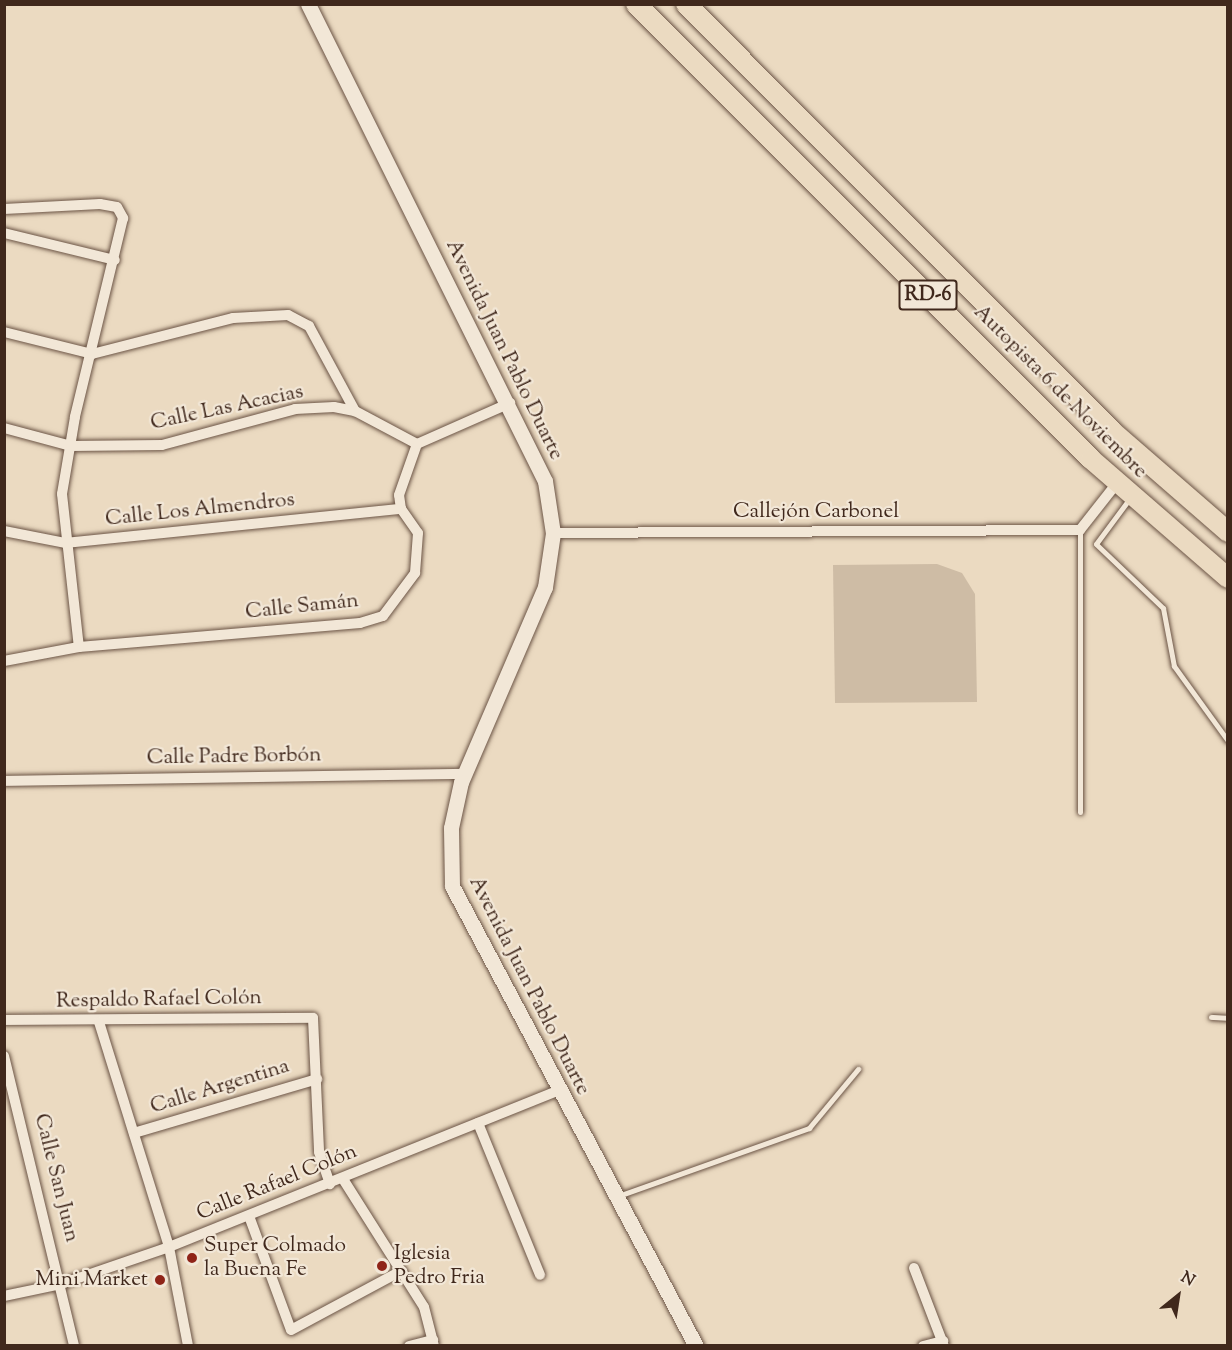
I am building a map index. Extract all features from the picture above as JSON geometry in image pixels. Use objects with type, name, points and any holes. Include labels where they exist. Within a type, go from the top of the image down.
[{"type":"highway","name":"Autopista 6 de Noviembre","points":[[636,4],[1124,489],[1227,578]]},
{"type":"highway","name":"Autopista 6 de Noviembre","points":[[686,4],[1112,431],[1227,532]]},
{"type":"main road","name":"Avenida Juan Pablo Duarte","points":[[308,4],[510,403],[545,481],[553,533],[544,587],[464,774],[451,828],[452,886],[558,1091],[617,1196],[696,1346]]},
{"type":"street","points":[[4,209],[117,207],[123,218],[62,494],[65,543],[79,647]]},
{"type":"street","points":[[4,233],[115,260]]},
{"type":"street","points":[[4,333],[92,354],[232,318],[288,315],[309,326],[355,411]]},
{"type":"street","points":[[401,509],[405,468],[417,444],[510,403]]},
{"type":"street","name":"Calle Las Acacias","points":[[4,428],[71,446],[162,445],[295,409],[355,411],[417,444]]},
{"type":"street","points":[[1080,530],[1124,489]]},
{"type":"street","name":"Calle Los Almendros","points":[[4,531],[65,543],[401,509]]},
{"type":"street","name":"Calle Samán","points":[[4,661],[79,647],[360,622],[383,616],[406,591],[419,552],[418,533],[401,509]]},
{"type":"street","name":"Callejón Carbonel","points":[[553,533],[1080,530]]},
{"type":"street","name":"Calle Padre Borbón","points":[[4,782],[464,774]]},
{"type":"street","name":"Respaldo Rafael Colón","points":[[4,1020],[99,1022],[313,1018],[317,1079]]},
{"type":"street","points":[[99,1022],[169,1247],[188,1346]]},
{"type":"street","name":"Calle San Juan","points":[[4,1056],[61,1284],[74,1346]]},
{"type":"street","points":[[317,1079],[320,1152],[330,1184]]},
{"type":"street","name":"Calle Argentina","points":[[134,1133],[317,1079]]},
{"type":"street","name":"Calle Rafael Colón","points":[[4,1296],[61,1284],[169,1247],[558,1091]]},
{"type":"street","points":[[478,1123],[540,1275]]},
{"type":"street","points":[[343,1179],[424,1306],[434,1343],[409,1346]]},
{"type":"street","points":[[249,1216],[291,1330],[401,1271]]},
{"type":"street","points":[[914,1268],[944,1343],[923,1346]]},
{"type":"lane","points":[[1124,489],[1096,544],[1163,608],[1174,666],[1227,741]]},
{"type":"lane","points":[[1080,530],[1080,812]]},
{"type":"lane","points":[[1211,1017],[1227,1018]]},
{"type":"lane","points":[[617,1196],[808,1128],[858,1069]]},
{"type":"shaded area","points":[[937,564],[962,573],[975,594],[977,702],[835,703],[833,565]]},
{"type":"place","name":"Super Colmado la Buena Fe","points":[[192,1258]]},
{"type":"place","name":"Iglesia Pedro Fria","points":[[382,1266]]},
{"type":"place","name":"Mini Market","points":[[160,1280]]}]
